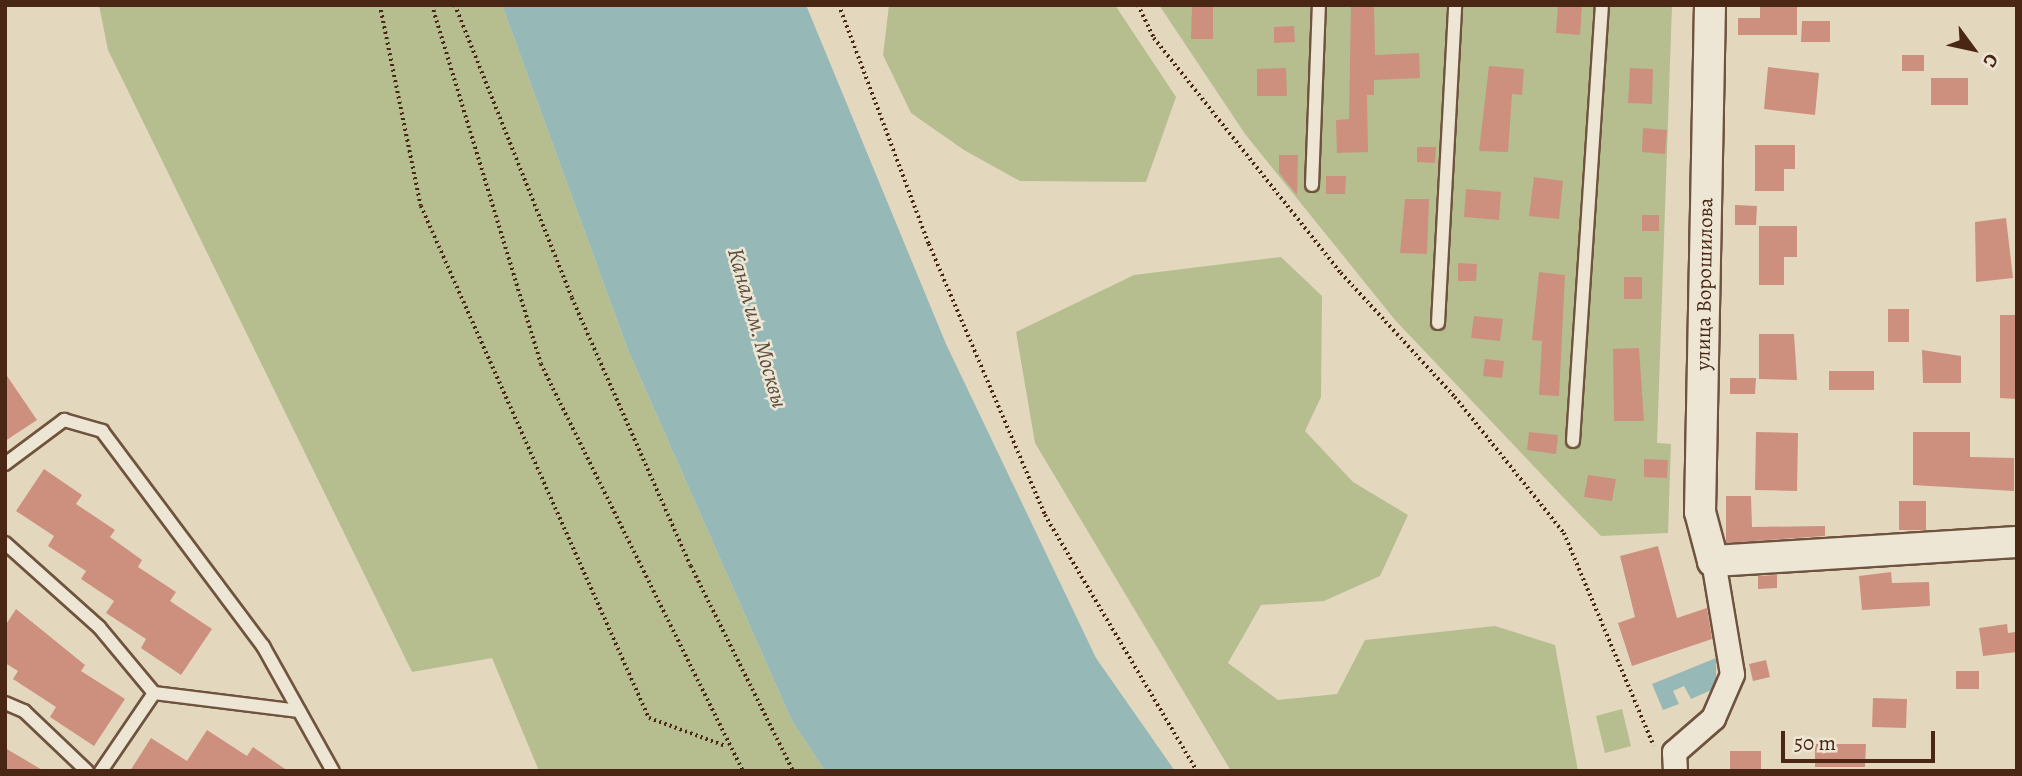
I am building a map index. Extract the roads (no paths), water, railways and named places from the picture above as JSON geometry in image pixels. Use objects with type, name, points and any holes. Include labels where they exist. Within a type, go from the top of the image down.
[{"type":"street","name":"улица Ворошилова","points":[[1710,5],[1700,512],[1713,561]]},
{"type":"street","points":[[1675,771],[1674,752],[1713,718],[1732,674],[1713,561],[2017,542]]},
{"type":"lane","points":[[1312,185],[1319,5]]},
{"type":"lane","points":[[1438,323],[1455,5]]},
{"type":"lane","points":[[1573,442],[1602,5]]},
{"type":"lane","points":[[5,464],[64,420],[102,430],[263,646],[333,771]]},
{"type":"lane","points":[[5,543],[99,627],[154,693],[299,711]]},
{"type":"lane","points":[[101,771],[154,693]]},
{"type":"lane","points":[[5,704],[24,711],[87,771]]},
{"type":"water","name":"Канал им. Москвы","points":[[502,5],[806,5],[946,344],[1096,658],[1175,771],[825,771],[791,719],[628,350]]},
{"type":"water","points":[[1716,658],[1716,688],[1691,699],[1684,686],[1673,691],[1679,704],[1663,710],[1652,684]]}]
